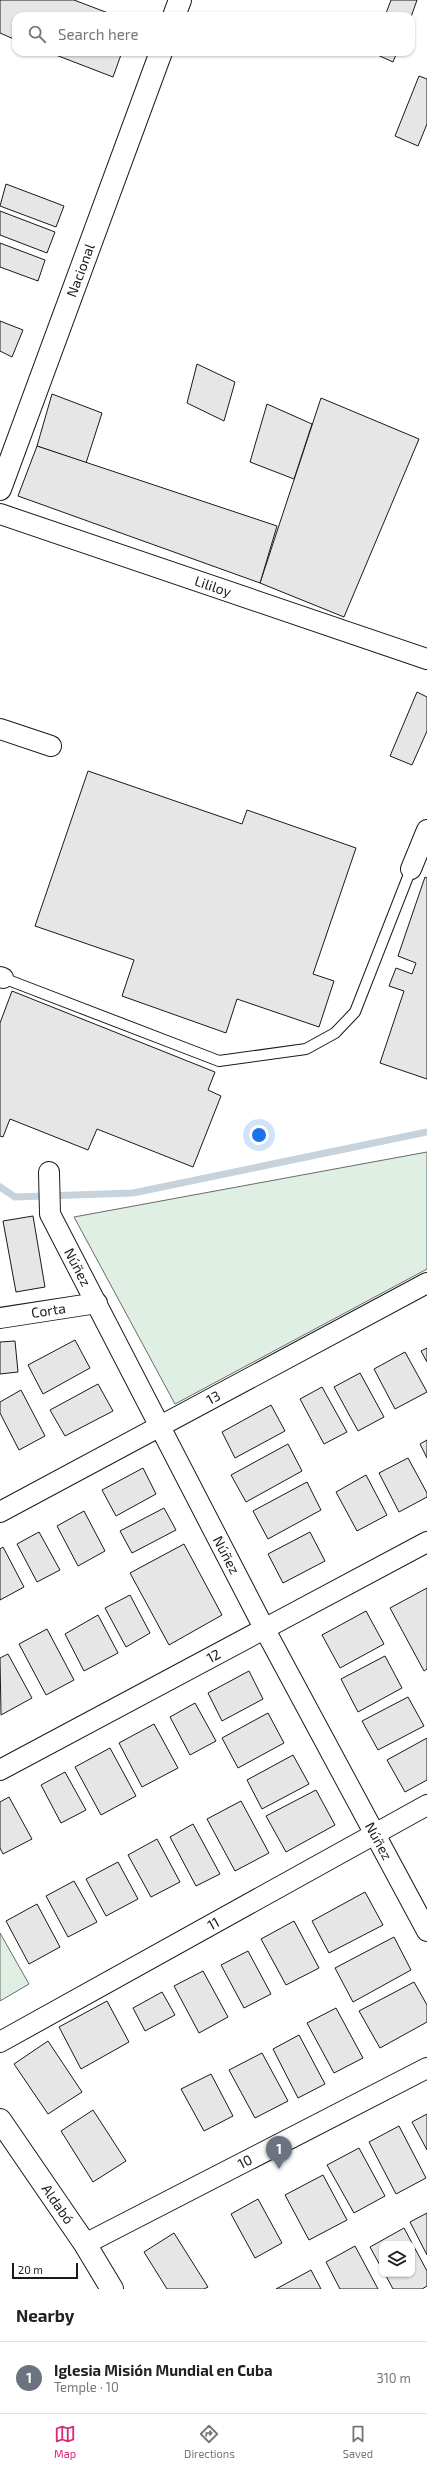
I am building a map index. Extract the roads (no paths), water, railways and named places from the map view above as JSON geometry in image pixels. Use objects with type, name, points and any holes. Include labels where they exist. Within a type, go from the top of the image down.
[{"type":"street","points":[[176,12],[180,0]]},
{"type":"street","name":"Nacional","points":[[0,490],[160,56]]},
{"type":"street","name":"Lililoy","points":[[0,514],[427,659]]},
{"type":"street","points":[[0,729],[51,746]]},
{"type":"street","points":[[411,869],[427,830]]},
{"type":"street","name":"Núñez","points":[[49,1172],[50,1214],[264,1628],[427,1931]]},
{"type":"street","name":"13","points":[[0,1512],[427,1284]]},
{"type":"street","name":"Corta","points":[[0,1318],[97,1303]]},
{"type":"street","name":"12","points":[[0,1770],[427,1542]]},
{"type":"street","name":"11","points":[[0,2042],[374,1833],[427,1805]]},
{"type":"street","name":"10","points":[[85,2244],[427,2068]]},
{"type":"street","name":"Aldabó","points":[[0,2120],[85,2244],[112,2289]]},
{"type":"lane","points":[[1,977],[219,1061],[306,1049],[335,1033],[355,1012],[411,869]]},
{"type":"waterway","points":[[0,1187],[15,1197],[133,1193],[427,1132]]},
{"type":"place","name":"Iglesia Misión Mundial en Cuba","points":[[279,2169]]}]
